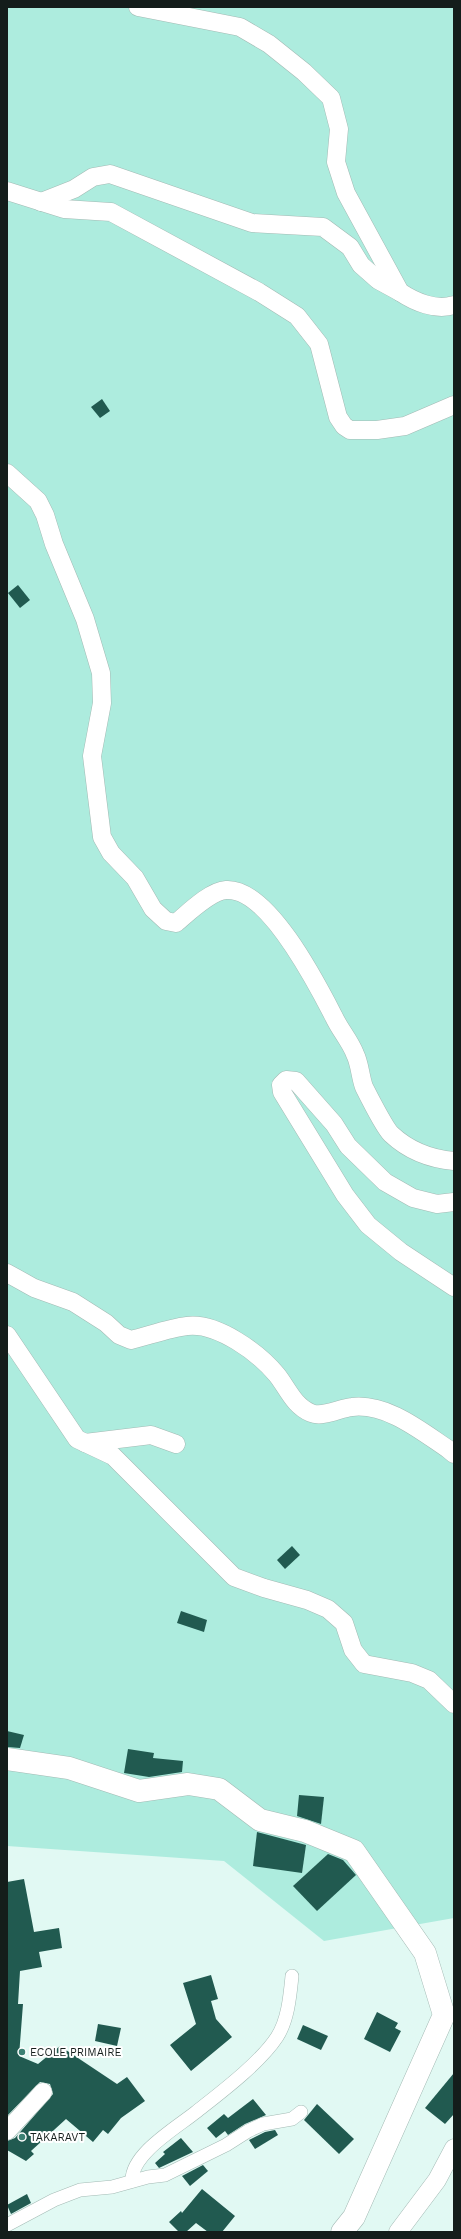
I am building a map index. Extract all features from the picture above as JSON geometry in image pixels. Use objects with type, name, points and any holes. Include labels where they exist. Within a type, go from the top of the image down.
[{"type":"street","points":[[138,7],[240,27],[269,44],[304,72],[331,98],[339,129],[336,162],[346,193],[400,292]]},
{"type":"street","points":[[41,202],[74,189],[93,178],[110,174],[252,223],[323,227],[334,233],[350,247],[361,265],[378,280],[400,292],[414,302],[434,306],[448,307],[454,305]]},
{"type":"street","points":[[7,191],[64,209],[111,212],[259,292],[297,316],[319,344],[338,416],[344,426],[350,430],[377,430],[405,426],[454,405]]},
{"type":"street","points":[[7,473],[38,501],[45,515],[54,544],[85,619],[101,673],[102,702],[92,756],[102,837],[111,853],[135,878],[153,909],[166,921],[176,923],[206,898],[225,890],[239,892],[263,908],[293,945],[320,988],[334,1018],[355,1054],[364,1087],[390,1133],[417,1152],[454,1161]]},
{"type":"street","points":[[454,1202],[437,1204],[413,1198],[385,1182],[348,1146],[334,1124],[296,1080],[286,1080],[281,1085],[282,1092],[341,1189],[368,1225],[401,1252],[454,1287]]},
{"type":"street","points":[[7,1273],[34,1288],[73,1302],[106,1323],[119,1334],[131,1340],[187,1326],[206,1327],[225,1334],[262,1358],[276,1374],[297,1406],[312,1414],[320,1414],[353,1407],[375,1409],[405,1421],[454,1454]]},
{"type":"street","points":[[7,1335],[77,1438],[113,1456],[234,1577],[264,1588],[307,1600],[328,1609],[344,1622],[353,1650],[364,1664],[412,1673],[428,1680],[454,1704]]},
{"type":"street","points":[[85,1443],[151,1435],[176,1444]]},
{"type":"street","points":[[7,1759],[69,1768],[139,1791],[188,1784],[219,1789],[260,1820],[305,1831],[354,1851],[425,1953],[444,2015],[354,2217],[342,2232]]},
{"type":"street","points":[[132,2181],[132,2173],[150,2147],[248,2069],[277,2037],[288,2008],[292,1976]]},
{"type":"street","points":[[7,2131],[43,2092]]},
{"type":"street","points":[[7,2225],[54,2200],[80,2190],[112,2187],[148,2177],[164,2176],[226,2145],[248,2131],[263,2124],[292,2119],[301,2112]]},
{"type":"street","points":[[398,2232],[437,2180],[454,2148]]},
{"type":"green space","points":[[7,7],[454,7],[454,1918],[324,1941],[224,1861],[7,1846]]},
{"type":"building","points":[[102,399],[110,411],[100,418],[91,407]]},
{"type":"building","points":[[18,585],[30,600],[20,608],[8,593]]},
{"type":"building","points":[[292,1546],[300,1555],[285,1569],[277,1560]]},
{"type":"building","points":[[181,1611],[207,1620],[204,1632],[177,1623]]},
{"type":"building","points":[[7,1731],[24,1735],[20,1748],[7,1747]]},
{"type":"building","points":[[128,1749],[154,1753],[153,1758],[183,1761],[182,1772],[149,1777],[124,1773]]},
{"type":"building","points":[[299,1795],[324,1797],[321,1824],[297,1816]]},
{"type":"building","points":[[257,1832],[306,1845],[302,1873],[253,1866]]},
{"type":"building","points":[[328,1854],[343,1860],[356,1875],[317,1911],[293,1886]]},
{"type":"building","points":[[24,1879],[34,1932],[59,1928],[62,1948],[39,1952],[42,1967],[20,1971],[18,2004],[23,2004],[19,2056],[38,2064],[60,2046],[117,2084],[127,2077],[145,2101],[121,2118],[108,2134],[103,2130],[93,2142],[66,2119],[31,2151],[34,2154],[26,2161],[7,2150],[7,2141],[15,2138],[53,2094],[50,2084],[40,2082],[7,2116],[7,1882]]},
{"type":"building","points":[[211,1975],[218,1999],[211,2001],[216,2019],[232,2037],[191,2071],[170,2045],[196,2024],[183,1983]]},
{"type":"building","points":[[377,2012],[398,2023],[395,2028],[401,2031],[390,2052],[364,2039]]},
{"type":"building","points":[[98,2024],[121,2028],[117,2046],[95,2041]]},
{"type":"building","points":[[303,2025],[328,2036],[321,2050],[297,2039]]},
{"type":"building","points":[[454,2073],[454,2114],[445,2124],[425,2108]]},
{"type":"building","points":[[253,2099],[266,2115],[245,2124],[228,2135],[225,2131],[216,2138],[207,2128],[224,2114],[228,2118]]},
{"type":"building","points":[[317,2104],[354,2139],[339,2154],[304,2120]]},
{"type":"building","points":[[275,2130],[278,2135],[255,2149],[249,2140],[265,2132]]},
{"type":"building","points":[[181,2138],[193,2152],[159,2168],[155,2163],[165,2154],[163,2152]]},
{"type":"building","points":[[203,2165],[208,2171],[190,2186],[182,2176]]},
{"type":"building","points":[[202,2189],[235,2216],[222,2232],[208,2232],[196,2223],[186,2232],[179,2232],[169,2222],[181,2211],[182,2213]]},
{"type":"building","points":[[27,2194],[31,2203],[11,2214],[7,2205]]},
{"type":"place","name":"ECOLE PRIMAIRE","points":[[22,2052]]},
{"type":"place","name":"TAKARAVT","points":[[22,2137]]}]
